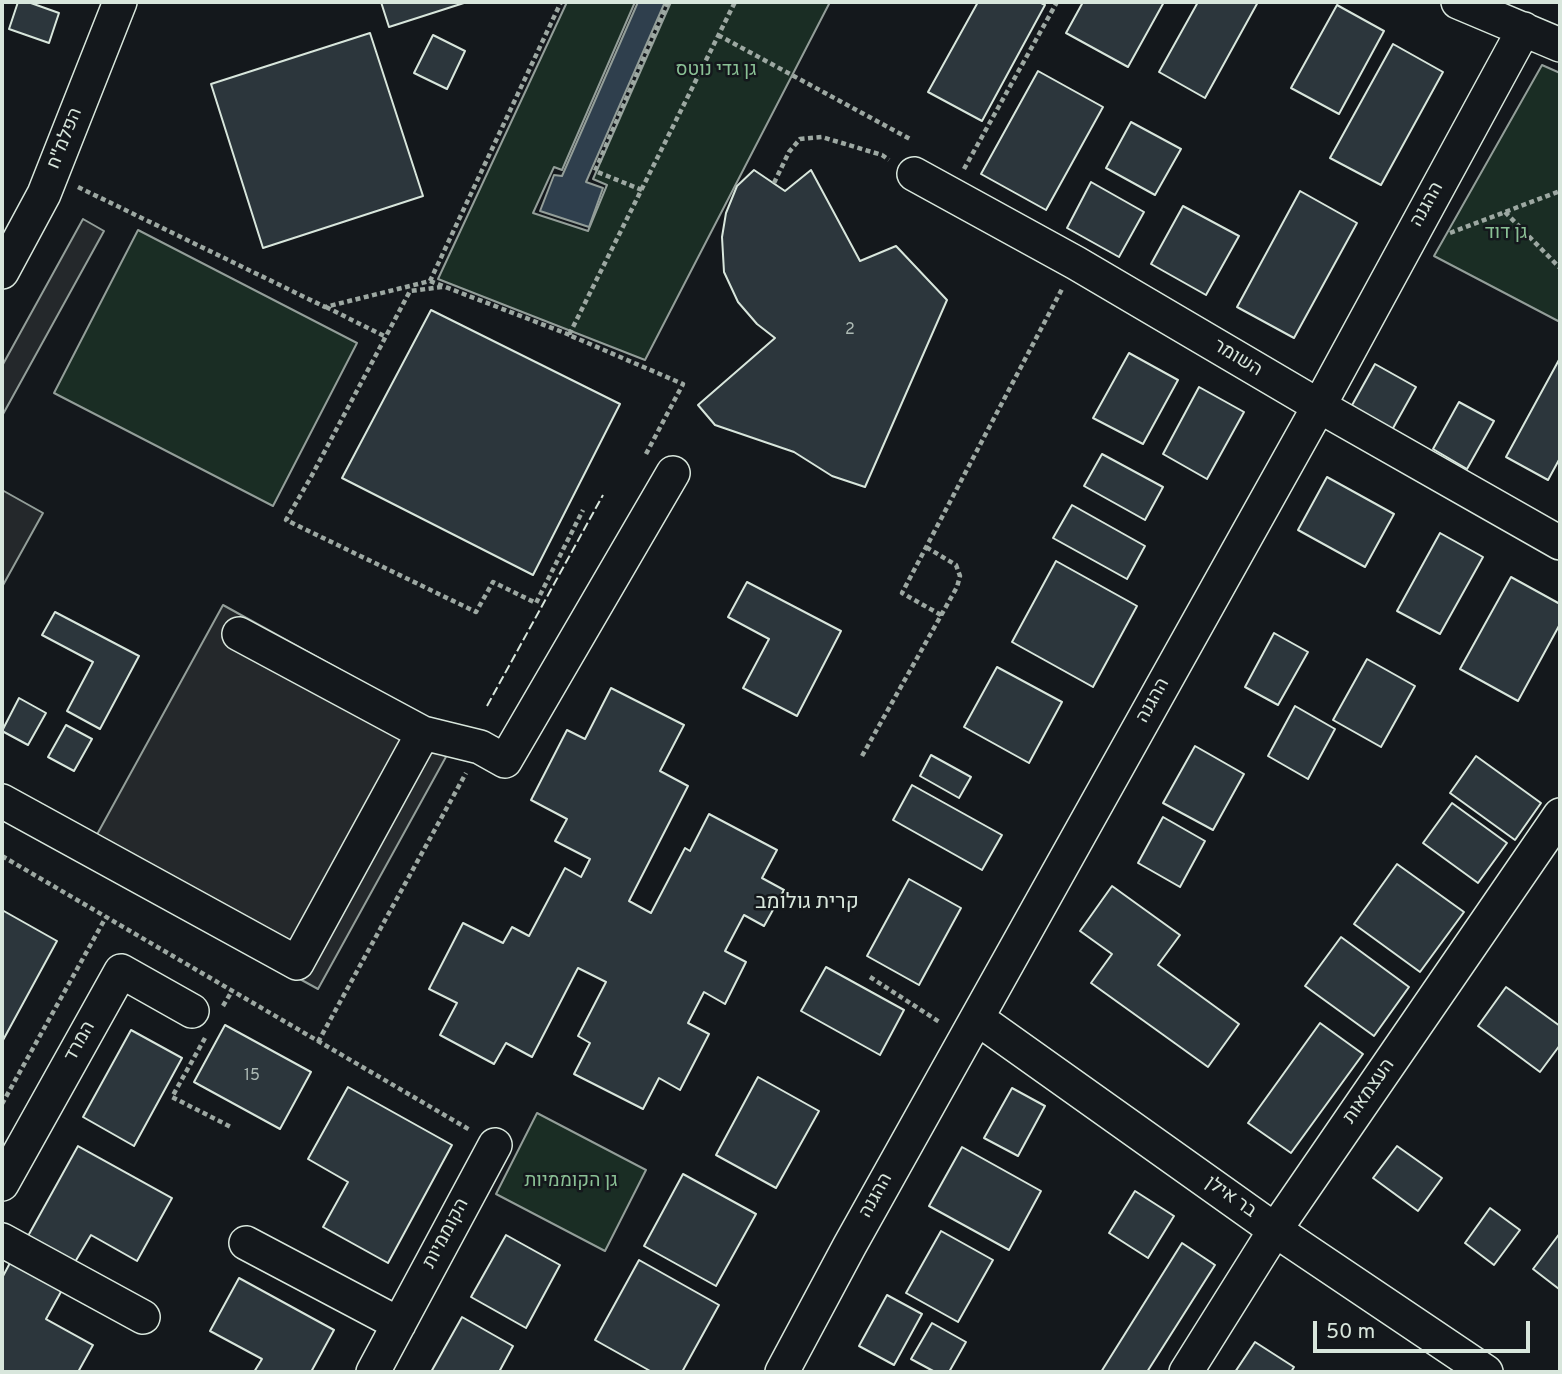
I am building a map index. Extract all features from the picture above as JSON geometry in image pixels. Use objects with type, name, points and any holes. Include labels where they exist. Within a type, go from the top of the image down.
[{"type":"street","name":"הפלמ\"ח","points":[[2,272],[44,194],[120,2]]},
{"type":"street","points":[[1458,2],[1560,46]]},
{"type":"street","name":"ההגנה","points":[[782,1372],[850,1245],[1318,407],[1524,29]]},
{"type":"street","name":"השומר","points":[[914,174],[1076,263],[1318,407],[1560,543]]},
{"type":"street","points":[[239,634],[423,733],[480,747],[505,761],[673,473]]},
{"type":"street","points":[[2,801],[297,963],[423,733]]},
{"type":"street","name":"העצמאות","points":[[1186,1372],[1275,1230],[1560,815]]},
{"type":"street","name":"המרד","points":[[2,1184],[121,971],[205,1021]]},
{"type":"street","name":"בר אילן","points":[[971,1029],[1486,1372]]},
{"type":"street","name":"הקוממיות","points":[[373,1372],[495,1145]]},
{"type":"street","points":[[2,1240],[144,1317]]},
{"type":"street","points":[[246,1243],[399,1324]]},
{"type":"path","points":[[430,281],[561,2]]},
{"type":"path","points":[[642,190],[594,171],[668,2]]},
{"type":"path","points":[[580,339],[569,335],[735,2]]},
{"type":"path","points":[[950,194],[1057,2]]},
{"type":"path","points":[[718,35],[910,139]]},
{"type":"path","points":[[774,183],[789,152],[800,139],[822,137],[882,155],[914,174]]},
{"type":"path","points":[[52,175],[386,337]]},
{"type":"path","points":[[1404,250],[1560,191]]},
{"type":"path","points":[[1505,212],[1560,268]]},
{"type":"path","points":[[941,615],[902,593],[1076,263]]},
{"type":"path","points":[[325,307],[430,281],[580,339],[683,384],[644,458]]},
{"type":"path","points":[[442,287],[411,291],[286,520],[476,612],[493,582],[536,603],[583,510]]},
{"type":"path","points":[[862,756],[957,587],[960,576],[956,565],[926,547]]},
{"type":"path","points":[[318,1042],[480,747]]},
{"type":"path","points":[[2,856],[495,1145]]},
{"type":"path","points":[[2,1104],[106,917]]},
{"type":"path","points":[[870,977],[971,1029]]},
{"type":"path","points":[[232,990],[205,1021],[172,1097],[233,1128]]},
{"type":"green space","name":"גן גדי נוטס","points":[[567,2],[635,2],[562,170],[554,167],[533,213],[588,231],[607,185],[593,179],[671,2],[830,2],[645,360],[438,279]]},
{"type":"green space","name":"גן דוד","points":[[1542,65],[1560,73],[1560,322],[1434,256]]},
{"type":"green space","points":[[138,230],[357,343],[273,506],[54,393]]},
{"type":"green space","name":"גן הקוממיות","points":[[537,1113],[646,1170],[605,1251],[496,1194]]},
{"type":"shaded area","points":[[83,219],[104,231],[2,416],[2,366]]},
{"type":"shaded area","points":[[2,490],[43,513],[2,587]]},
{"type":"shaded area","points":[[223,605],[458,735],[318,989],[83,860]]},
{"type":"water","points":[[638,2],[665,2],[586,182],[603,188],[589,227],[540,211],[554,175],[562,176]]},
{"type":"building","points":[[18,2],[28,2],[59,13],[49,43],[9,29]]},
{"type":"building","points":[[381,2],[467,2],[389,27]]},
{"type":"building","points":[[978,2],[1039,2],[1045,5],[982,121],[928,92]]},
{"type":"building","points":[[1083,2],[1164,2],[1128,67],[1066,33]]},
{"type":"building","points":[[1198,2],[1258,2],[1205,98],[1159,72]]},
{"type":"building","points":[[1337,5],[1384,31],[1339,114],[1291,88]]},
{"type":"building","points":[[370,33],[423,196],[263,248],[211,84]]},
{"type":"building","points":[[433,35],[465,51],[447,89],[414,73]]},
{"type":"building","points":[[1393,44],[1443,72],[1381,185],[1330,158]]},
{"type":"building","points":[[1038,71],[1103,107],[1046,210],[981,174]]},
{"type":"building","points":[[1131,122],[1181,149],[1155,195],[1106,168]]},
{"type":"building","points":[[754,170],[785,191],[811,170],[860,261],[896,246],[947,300],[865,487],[832,476],[794,452],[715,425],[698,405],[775,338],[757,324],[738,302],[724,272],[722,237],[726,213],[737,186]]},
{"type":"building","points":[[1091,182],[1144,212],[1119,257],[1067,228]]},
{"type":"building","points":[[1300,191],[1357,223],[1294,338],[1237,307]]},
{"type":"building","points":[[1183,206],[1239,236],[1206,295],[1151,264]]},
{"type":"building","points":[[431,310],[620,404],[533,575],[342,478]]},
{"type":"building","points":[[1129,353],[1178,380],[1143,444],[1093,418]]},
{"type":"building","points":[[1560,358],[1560,458],[1548,480],[1506,457]]},
{"type":"building","points":[[1375,364],[1416,387],[1392,430],[1351,407]]},
{"type":"building","points":[[1199,387],[1244,412],[1207,479],[1163,454]]},
{"type":"building","points":[[1459,402],[1494,421],[1467,469],[1433,449]]},
{"type":"building","points":[[1102,454],[1163,487],[1145,520],[1084,486]]},
{"type":"building","points":[[1327,477],[1394,514],[1365,567],[1298,530]]},
{"type":"building","points":[[1072,505],[1145,546],[1127,579],[1053,538]]},
{"type":"building","points":[[1440,533],[1483,557],[1440,634],[1397,611]]},
{"type":"building","points":[[1056,561],[1137,606],[1093,687],[1012,642]]},
{"type":"building","points":[[1511,577],[1560,604],[1560,624],[1518,701],[1460,669]]},
{"type":"building","points":[[747,582],[841,631],[797,716],[743,688],[769,639],[728,617]]},
{"type":"building","points":[[55,612],[139,656],[100,729],[67,711],[93,662],[42,635]]},
{"type":"building","points":[[1274,633],[1308,652],[1278,705],[1245,687]]},
{"type":"building","points":[[1367,659],[1415,686],[1381,747],[1333,720]]},
{"type":"building","points":[[997,667],[1062,702],[1029,763],[964,727]]},
{"type":"building","points":[[611,688],[684,725],[660,771],[688,786],[629,901],[651,913],[685,848],[690,851],[709,814],[777,850],[762,878],[784,890],[764,926],[744,915],[725,951],[746,962],[725,1004],[704,992],[688,1023],[709,1034],[680,1090],[659,1078],[643,1109],[574,1074],[590,1043],[578,1036],[606,982],[578,968],[532,1057],[506,1043],[494,1064],[440,1035],[457,1003],[429,989],[463,923],[503,943],[512,927],[529,936],[565,868],[581,877],[590,859],[555,841],[567,819],[531,800],[567,730],[585,739]]},
{"type":"building","points":[[19,698],[46,713],[28,745],[2,731]]},
{"type":"building","points":[[1295,706],[1335,729],[1308,779],[1268,756]]},
{"type":"building","points":[[66,725],[92,739],[74,771],[48,757]]},
{"type":"building","points":[[1195,746],[1244,774],[1213,830],[1163,803]]},
{"type":"building","points":[[931,755],[971,777],[959,798],[920,776]]},
{"type":"building","points":[[1476,756],[1541,803],[1515,840],[1450,793]]},
{"type":"building","points":[[912,785],[1002,835],[982,870],[893,820]]},
{"type":"building","points":[[1452,803],[1507,843],[1478,883],[1423,843]]},
{"type":"building","points":[[1163,817],[1205,841],[1180,887],[1138,863]]},
{"type":"building","points":[[1397,864],[1464,912],[1420,972],[1354,924]]},
{"type":"building","points":[[909,879],[961,908],[919,985],[867,956]]},
{"type":"building","points":[[1112,886],[1180,935],[1158,965],[1239,1024],[1208,1067],[1091,983],[1112,954],[1080,931]]},
{"type":"building","points":[[2,910],[57,941],[2,1042]]},
{"type":"building","points":[[1341,937],[1409,987],[1374,1036],[1305,986]]},
{"type":"building","points":[[826,967],[904,1010],[880,1055],[801,1011]]},
{"type":"building","points":[[1506,987],[1560,1026],[1560,1045],[1540,1072],[1478,1026]]},
{"type":"building","points":[[1320,1023],[1363,1054],[1291,1153],[1248,1123]]},
{"type":"building","points":[[225,1025],[311,1072],[280,1129],[194,1082]]},
{"type":"building","points":[[131,1030],[182,1058],[134,1146],[83,1117]]},
{"type":"building","points":[[758,1077],[819,1111],[776,1188],[716,1155]]},
{"type":"building","points":[[348,1087],[452,1145],[388,1263],[323,1227],[348,1182],[308,1159]]},
{"type":"building","points":[[1012,1088],[1045,1106],[1018,1156],[984,1138]]},
{"type":"building","points":[[78,1146],[172,1198],[137,1261],[91,1235],[75,1262],[28,1236]]},
{"type":"building","points":[[1397,1146],[1442,1178],[1418,1211],[1373,1178]]},
{"type":"building","points":[[962,1147],[1041,1191],[1009,1250],[929,1206]]},
{"type":"building","points":[[683,1174],[756,1214],[716,1286],[644,1246]]},
{"type":"building","points":[[1135,1191],[1174,1216],[1148,1258],[1109,1233]]},
{"type":"building","points":[[1490,1208],[1520,1230],[1494,1265],[1465,1243]]},
{"type":"building","points":[[941,1231],[993,1260],[958,1322],[906,1293]]},
{"type":"building","points":[[1560,1233],[1560,1288],[1559,1289],[1533,1269]]},
{"type":"building","points":[[506,1235],[560,1265],[526,1328],[471,1297]]},
{"type":"building","points":[[1182,1243],[1215,1265],[1147,1372],[1101,1372]]},
{"type":"building","points":[[639,1260],[719,1305],[682,1372],[652,1372],[595,1340]]},
{"type":"building","points":[[11,1261],[62,1290],[46,1319],[93,1345],[78,1372],[2,1372],[2,1278]]},
{"type":"building","points":[[239,1278],[334,1330],[311,1372],[254,1372],[262,1359],[210,1331]]},
{"type":"building","points":[[887,1295],[922,1314],[894,1365],[859,1346]]},
{"type":"building","points":[[462,1317],[513,1346],[499,1372],[431,1372]]},
{"type":"building","points":[[932,1323],[966,1342],[949,1372],[935,1372],[911,1359]]},
{"type":"building","points":[[1255,1342],[1294,1367],[1291,1372],[1235,1372]]},
{"type":"fence","points":[[487,706],[603,495]]},
{"type":"district","name":"קרית גולומב","points":[[807,904]]}]
